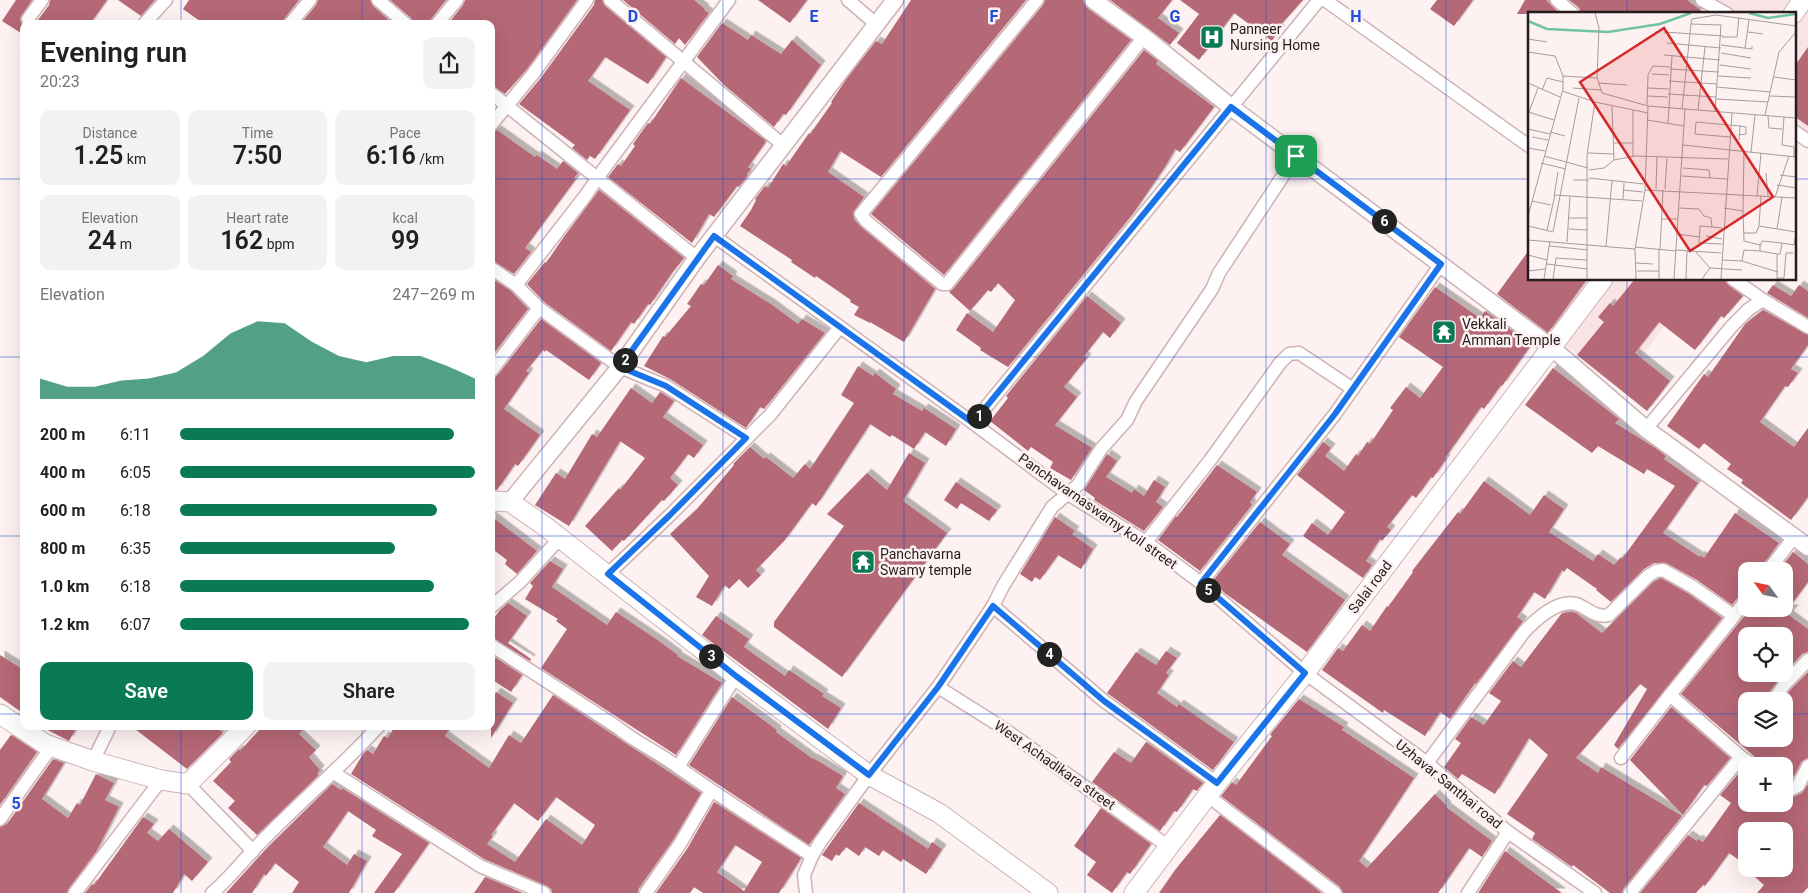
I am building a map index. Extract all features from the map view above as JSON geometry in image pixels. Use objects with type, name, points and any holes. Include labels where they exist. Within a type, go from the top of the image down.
[{"type":"main road","points":[[1794,12],[1803,0]]},
{"type":"main road","name":"Salai road","points":[[1134,893],[1212,790],[1305,673],[1602,280]]},
{"type":"main road","points":[[497,501],[560,538],[736,676],[869,775],[939,813],[1048,893]]},
{"type":"main road","points":[[0,714],[20,727]]},
{"type":"main road","points":[[24,730],[45,744],[93,761],[161,780],[188,784],[242,730]]},
{"type":"street","points":[[28,19],[42,0]]},
{"type":"street","points":[[148,20],[166,0]]},
{"type":"street","points":[[293,20],[310,0]]},
{"type":"street","points":[[378,0],[401,20]]},
{"type":"street","points":[[441,20],[457,0]]},
{"type":"street","points":[[495,120],[533,74],[587,0]]},
{"type":"street","points":[[610,0],[783,145]]},
{"type":"street","points":[[516,286],[586,195],[729,0]]},
{"type":"street","points":[[848,0],[876,24]]},
{"type":"street","points":[[497,501],[620,367],[697,258],[895,0]]},
{"type":"street","points":[[1037,0],[861,214],[866,221],[942,284],[947,284],[1144,38]]},
{"type":"street","points":[[1092,0],[1552,348],[1646,429],[1808,547]]},
{"type":"street","points":[[973,423],[1318,0]]},
{"type":"street","points":[[1325,0],[1528,145]]},
{"type":"street","points":[[1557,0],[1572,12]]},
{"type":"street","points":[[1702,0],[1723,12]]},
{"type":"street","points":[[495,96],[697,258]]},
{"type":"street","points":[[1796,132],[1808,141]]},
{"type":"street","points":[[806,893],[804,875],[812,856],[869,775],[938,687],[993,606],[1003,586],[1052,507],[1078,485],[1101,449],[1126,420],[1136,400],[1212,289],[1220,273],[1296,156]]},
{"type":"street","name":"Panchavarnaswamy koil street","points":[[714,236],[1068,494],[1146,542],[1201,583],[1305,673]]},
{"type":"street","points":[[1201,583],[1353,389],[1441,264]]},
{"type":"street","points":[[495,271],[516,286],[539,308],[620,367],[666,386],[746,438]]},
{"type":"street","points":[[1734,280],[1808,327]]},
{"type":"street","points":[[1646,429],[1732,326],[1748,309],[1763,300]]},
{"type":"street","points":[[495,366],[539,308]]},
{"type":"street","points":[[608,574],[670,515],[770,414],[840,327]]},
{"type":"street","points":[[1146,542],[1212,459],[1280,363],[1289,354],[1299,353],[1353,389]]},
{"type":"street","points":[[1775,562],[1794,537]]},
{"type":"street","points":[[495,604],[520,582],[560,538]]},
{"type":"street","points":[[1427,763],[1524,632],[1536,618],[1553,608],[1571,603],[1577,604],[1597,615],[1609,615],[1648,576],[1656,571],[1663,570],[1692,587],[1734,616]]},
{"type":"street","points":[[993,606],[1335,893]]},
{"type":"street","points":[[1621,758],[1738,611]]},
{"type":"street","points":[[495,648],[812,856]]},
{"type":"street","points":[[1779,692],[1808,660]]},
{"type":"street","name":"Uzhavar Santhai road","points":[[1305,673],[1427,763],[1508,832],[1595,893]]},
{"type":"street","points":[[678,767],[736,676]]},
{"type":"street","name":"West Achadikara street","points":[[938,687],[1000,726],[1169,847]]},
{"type":"street","points":[[1670,695],[1741,757]]},
{"type":"street","points":[[93,761],[108,730]]},
{"type":"street","points":[[221,890],[253,851],[334,773],[375,730]]},
{"type":"street","points":[[0,819],[52,746]]},
{"type":"street","points":[[1630,893],[1738,761]]},
{"type":"street","points":[[1803,788],[1808,766]]},
{"type":"street","points":[[334,773],[480,866],[544,893]]},
{"type":"street","points":[[75,893],[161,780]]},
{"type":"street","points":[[188,784],[253,851]]},
{"type":"street","points":[[646,893],[680,844],[711,791]]},
{"type":"street","points":[[1468,893],[1508,832]]},
{"type":"shaded area","points":[[1719,0],[1808,0],[1808,132],[1796,148],[1796,12],[1710,12]]},
{"type":"shaded area","points":[[1528,271],[1528,280],[1698,280],[1620,386],[1506,302]]},
{"type":"building","points":[[16,0],[32,0],[20,18],[20,32],[2,21]]},
{"type":"building","points":[[50,0],[107,0],[93,20],[38,20],[49,5]]},
{"type":"building","points":[[118,0],[155,0],[141,16]]},
{"type":"building","points":[[189,0],[299,0],[284,20],[198,20],[183,9]]},
{"type":"building","points":[[318,0],[370,0],[373,6],[389,20],[304,20]]},
{"type":"building","points":[[390,0],[446,0],[431,20],[412,20]]},
{"type":"building","points":[[465,0],[577,0],[527,69],[505,94],[495,88],[495,20],[451,20]]},
{"type":"building","points":[[595,0],[602,0],[605,6],[666,57],[648,84],[605,57],[588,81],[630,110],[595,159],[590,156],[587,160],[572,148],[575,145],[519,104],[540,79],[594,5]]},
{"type":"building","points":[[623,0],[694,0],[709,13],[685,45],[679,38],[675,44]]},
{"type":"building","points":[[758,0],[807,0],[790,23]]},
{"type":"building","points":[[911,0],[1026,0],[881,177],[840,151],[828,172],[864,197],[853,213],[854,219],[860,226],[935,289],[904,342],[854,315],[859,307],[850,302],[851,300],[816,276],[815,278],[791,262],[792,260],[740,226],[751,210],[755,199],[765,186],[768,188],[783,164],[786,166],[832,103],[847,78],[876,41],[882,44]]},
{"type":"building","points":[[1045,0],[1083,0],[1087,8],[1131,40],[944,275],[871,214],[1043,5]]},
{"type":"building","points":[[1110,0],[1172,0],[1158,18],[1179,33],[1170,45]]},
{"type":"building","points":[[1180,0],[1303,0],[1278,28],[1280,29],[1272,41],[1234,13],[1199,60],[1177,43],[1199,14]]},
{"type":"building","points":[[1437,0],[1473,0],[1454,26],[1430,9]]},
{"type":"building","points":[[1525,0],[1546,0],[1558,12],[1528,12],[1528,14],[1517,14]]},
{"type":"building","points":[[1569,0],[1687,0],[1703,12],[1580,12],[1579,8]]},
{"type":"building","points":[[722,23],[748,40],[751,35],[781,54],[792,40],[821,65],[786,115],[783,114],[774,127],[724,85],[697,57]]},
{"type":"building","points":[[1808,47],[1808,126],[1796,117],[1796,64]]},
{"type":"building","points":[[1144,50],[1158,61],[1156,64],[1214,107],[1180,152],[1175,149],[1132,215],[1008,367],[980,350],[981,348],[956,330],[967,313],[993,332],[1015,300],[998,283],[991,292],[988,290],[970,311],[949,292]]},
{"type":"building","points":[[681,78],[765,140],[765,143],[748,167],[751,169],[748,175],[739,187],[737,186],[714,217],[709,214],[692,243],[608,177],[618,164],[621,166],[635,146],[633,144],[648,123],[650,124]]},
{"type":"building","points":[[497,130],[535,157],[537,155],[557,169],[563,161],[578,173],[574,178],[576,179],[525,248],[531,252],[514,274],[495,262],[495,131]]},
{"type":"building","points":[[599,190],[684,258],[650,305],[648,304],[634,324],[631,322],[611,351],[544,302],[527,284],[546,263]]},
{"type":"building","points":[[1528,251],[1528,280],[1586,280],[1548,333],[1497,294]]},
{"type":"building","points":[[718,265],[733,276],[731,279],[771,304],[798,324],[802,319],[825,333],[764,409],[760,407],[746,428],[670,379],[644,366],[663,336],[665,337],[691,306],[687,304],[701,284],[704,285]]},
{"type":"building","points":[[1634,280],[1726,280],[1728,285],[1743,296],[1724,318],[1721,316],[1695,350],[1659,322],[1635,353],[1670,381],[1647,411],[1577,355],[1604,322],[1598,317],[1610,303],[1613,306]]},
{"type":"building","points":[[495,281],[511,291],[528,309],[495,352]]},
{"type":"building","points":[[1773,285],[1791,296],[1799,285],[1808,291],[1808,318],[1767,293]]},
{"type":"building","points":[[1435,287],[1480,318],[1485,311],[1531,345],[1484,409],[1481,407],[1433,478],[1431,477],[1416,498],[1412,495],[1387,527],[1391,530],[1382,541],[1380,539],[1366,561],[1372,565],[1363,578],[1303,536],[1312,523],[1328,535],[1345,512],[1297,475],[1323,442],[1331,448],[1325,456],[1344,471],[1356,454],[1358,456],[1367,442],[1370,444],[1393,410],[1390,408],[1406,387],[1420,398],[1443,367],[1399,337]]},
{"type":"building","points":[[1087,296],[1121,323],[1110,338],[1103,332],[1084,356],[1087,358],[1064,387],[1077,397],[1055,425],[1092,448],[1071,480],[1050,468],[1053,462],[1031,447],[1028,451],[990,421],[1008,398],[1006,396]]},
{"type":"building","points":[[1763,310],[1808,335],[1808,345],[1791,369],[1798,373],[1788,387],[1785,386],[1760,422],[1794,447],[1808,428],[1808,497],[1791,520],[1741,483],[1743,480],[1727,469],[1731,464],[1704,443],[1699,449],[1667,426],[1704,374],[1708,377],[1745,324]]},
{"type":"building","points":[[541,319],[601,363],[589,380],[546,350],[545,352],[543,350],[526,371],[529,373],[504,409],[540,435],[518,466],[515,464],[495,490],[495,377]]},
{"type":"building","points":[[858,366],[873,376],[875,373],[896,389],[893,394],[922,411],[924,408],[956,429],[946,446],[925,432],[914,449],[870,424],[816,506],[812,503],[784,541],[756,570],[761,575],[748,588],[739,579],[729,589],[725,585],[712,606],[696,597],[709,576],[670,534],[697,509],[733,464],[750,447],[764,459],[766,457],[793,478],[805,464],[810,469],[854,403],[841,395]]},
{"type":"building","points":[[1553,368],[1619,419],[1615,423],[1654,447],[1666,456],[1664,459],[1698,483],[1663,533],[1700,557],[1700,555],[1704,558],[1735,513],[1779,543],[1765,562],[1738,562],[1738,598],[1732,605],[1697,580],[1666,563],[1654,563],[1644,569],[1611,602],[1597,589],[1567,568],[1564,572],[1562,570],[1545,599],[1534,592],[1517,617],[1523,621],[1450,719],[1440,712],[1425,736],[1384,710],[1383,713],[1322,670],[1338,648],[1343,651],[1362,625],[1370,631],[1412,571],[1458,512],[1460,514],[1484,481],[1530,515],[1544,495],[1564,509],[1549,532],[1593,561],[1598,554],[1614,565],[1621,557],[1622,559],[1675,486],[1647,469],[1644,474],[1598,446],[1592,453],[1525,405]]},
{"type":"building","points":[[631,388],[652,403],[660,392],[674,401],[663,417],[703,445],[694,458],[688,454],[670,478],[678,485],[612,551],[585,526],[619,488],[620,490],[645,458],[620,441],[569,526],[535,505],[556,473],[565,479],[592,434],[597,437]]},
{"type":"building","points":[[909,453],[925,463],[903,501],[947,533],[842,677],[774,627],[774,622],[844,526],[827,514],[867,473],[887,490]]},
{"type":"building","points":[[1107,454],[1117,461],[1106,477],[1132,493],[1134,489],[1144,496],[1154,480],[1165,487],[1156,502],[1163,507],[1144,531],[1094,500],[1095,498],[1084,490]]},
{"type":"building","points":[[1217,465],[1257,492],[1250,502],[1252,505],[1200,571],[1158,540]]},
{"type":"building","points":[[956,482],[997,510],[989,521],[961,503],[957,509],[944,500]]},
{"type":"building","points":[[1055,517],[1075,531],[1072,534],[1093,549],[1081,569],[1058,555],[1040,580],[1035,577],[1032,582],[1020,574]]},
{"type":"building","points":[[495,519],[537,551],[517,574],[505,564],[507,560],[495,551]]},
{"type":"building","points":[[1260,522],[1290,544],[1282,555],[1345,600],[1307,652],[1212,582]]},
{"type":"building","points":[[1793,552],[1808,564],[1808,582],[1793,602],[1793,562],[1785,562]]},
{"type":"building","points":[[550,561],[563,569],[552,587],[607,625],[616,612],[659,641],[677,656],[722,683],[676,755],[541,668],[567,629],[556,621],[558,619],[525,599],[533,586],[530,583]]},
{"type":"building","points":[[1661,578],[1689,594],[1722,618],[1618,749],[1614,745],[1647,689],[1640,684],[1576,758],[1598,773],[1601,767],[1682,816],[1622,893],[1610,893],[1573,865],[1572,867],[1532,839],[1535,833],[1507,814],[1548,755],[1529,738],[1495,794],[1462,774],[1458,779],[1444,767],[1461,743],[1455,739],[1471,717],[1484,725],[1501,701],[1489,693],[1513,661],[1521,667],[1562,613],[1576,613],[1602,633],[1653,582]]},
{"type":"building","points":[[508,603],[527,616],[508,643],[531,659],[530,661],[495,639],[495,617]]},
{"type":"building","points":[[716,616],[749,639],[744,647],[785,676],[789,670],[824,694],[822,696],[841,708],[828,729],[702,635]]},
{"type":"building","points":[[1792,617],[1808,629],[1808,652],[1802,654],[1793,664],[1793,627],[1738,627],[1738,682],[1777,682],[1769,692],[1738,692],[1738,742],[1681,694],[1743,618]]},
{"type":"building","points":[[1166,651],[1177,658],[1166,673],[1169,675],[1157,693],[1177,707],[1179,704],[1234,742],[1213,770],[1107,693],[1136,652],[1156,665]]},
{"type":"building","points":[[0,655],[20,668],[20,711],[0,697]]},
{"type":"building","points":[[495,658],[522,675],[511,692],[495,682]]},
{"type":"building","points":[[1808,672],[1808,758],[1801,762],[1793,778],[1793,757],[1755,757],[1744,747],[1793,747],[1793,692],[1789,692]]},
{"type":"building","points":[[496,692],[513,703],[491,738],[491,730],[495,730]]},
{"type":"building","points":[[553,695],[701,793],[673,840],[639,888],[638,893],[552,893],[551,889],[547,886],[484,859],[351,774],[363,754],[367,750],[373,754],[384,736],[388,738],[393,730],[449,730],[445,736],[489,768],[509,735],[521,743]],"holes":[[[556,797],[595,825],[582,845],[546,819],[515,862],[487,844],[493,836],[491,835],[514,803],[538,821]]]},
{"type":"building","points":[[732,697],[813,759],[843,776],[836,788],[845,794],[809,845],[689,765]]},
{"type":"building","points":[[1299,699],[1344,727],[1342,730],[1414,778],[1359,861],[1367,868],[1435,794],[1446,807],[1492,841],[1482,857],[1469,848],[1438,893],[1343,893],[1340,887],[1221,796],[1232,782],[1236,785],[1272,736],[1270,735],[1272,732]]},
{"type":"building","points":[[1671,707],[1730,758],[1707,786],[1704,785],[1683,815],[1630,760]]},
{"type":"building","points":[[48,730],[75,730],[69,741]]},
{"type":"building","points":[[136,730],[220,730],[223,733],[187,769]]},
{"type":"building","points":[[259,730],[302,730],[299,734],[316,750],[309,757],[320,770],[317,773],[319,775],[257,835],[228,808],[235,801],[213,781],[231,762],[229,759],[239,749],[240,751]]},
{"type":"building","points":[[11,735],[37,752],[0,805],[0,750]]},
{"type":"building","points":[[1146,742],[1203,783],[1197,791],[1193,789],[1177,812],[1174,811],[1160,831],[1092,782],[1114,752],[1131,763]]},
{"type":"building","points":[[53,759],[64,763],[42,799],[68,818],[77,803],[80,805],[96,774],[114,783],[105,800],[119,807],[96,852],[67,893],[0,893],[0,827],[7,824]]},
{"type":"building","points":[[1738,774],[1738,812],[1793,812],[1793,797],[1802,793],[1808,784],[1808,887],[1803,893],[1757,893],[1764,885],[1755,877],[1793,877],[1793,822],[1738,822],[1738,859],[1729,853],[1705,886],[1703,885],[1696,893],[1640,893],[1688,835],[1697,841],[1698,839],[1703,842],[1731,803],[1720,795]]},
{"type":"building","points":[[332,784],[341,790],[342,788],[429,843],[394,893],[374,893],[402,854],[372,836],[376,830],[348,811],[323,847],[347,865],[354,854],[367,861],[349,893],[292,893],[299,882],[275,863],[266,876],[264,874],[252,893],[226,893],[266,849]]},
{"type":"building","points":[[714,802],[801,858],[779,893],[703,893],[694,887],[690,893],[656,893],[687,849]],"holes":[[[735,845],[762,862],[744,891],[717,872]]]},
{"type":"building","points":[[859,803],[928,849],[932,842],[942,849],[926,874],[903,859],[901,862],[883,850],[879,856],[865,847],[859,856],[846,847],[839,856],[836,854],[832,861],[822,855]]},
{"type":"building","points":[[1101,808],[1151,844],[1130,874],[1127,872],[1112,893],[1087,875],[1096,862],[1074,846]]},
{"type":"building","points":[[1220,815],[1322,893],[1159,893],[1175,870]]},
{"type":"building","points":[[143,817],[154,824],[147,833],[158,841],[169,829],[208,862],[192,881],[184,874],[173,893],[85,893],[92,884],[94,885]]},
{"type":"building","points":[[1505,851],[1540,877],[1562,893],[1478,893]]},
{"type":"building","points":[[485,877],[523,893],[474,893]]},
{"type":"place","name":"Panneer Nursing Home","points":[[1212,37]]},
{"type":"place","name":"Vekkali Amman Temple","points":[[1444,332]]},
{"type":"place","name":"Panchavarna Swamy temple","points":[[863,562]]},
{"type":"route","points":[[1231,107],[1296,156],[1441,264],[1335,414],[1201,583],[1305,673],[1217,783],[1104,701],[993,606],[938,687],[869,775],[736,676],[608,574],[746,438],[666,386],[620,367],[714,236],[973,423],[1231,107]]}]
